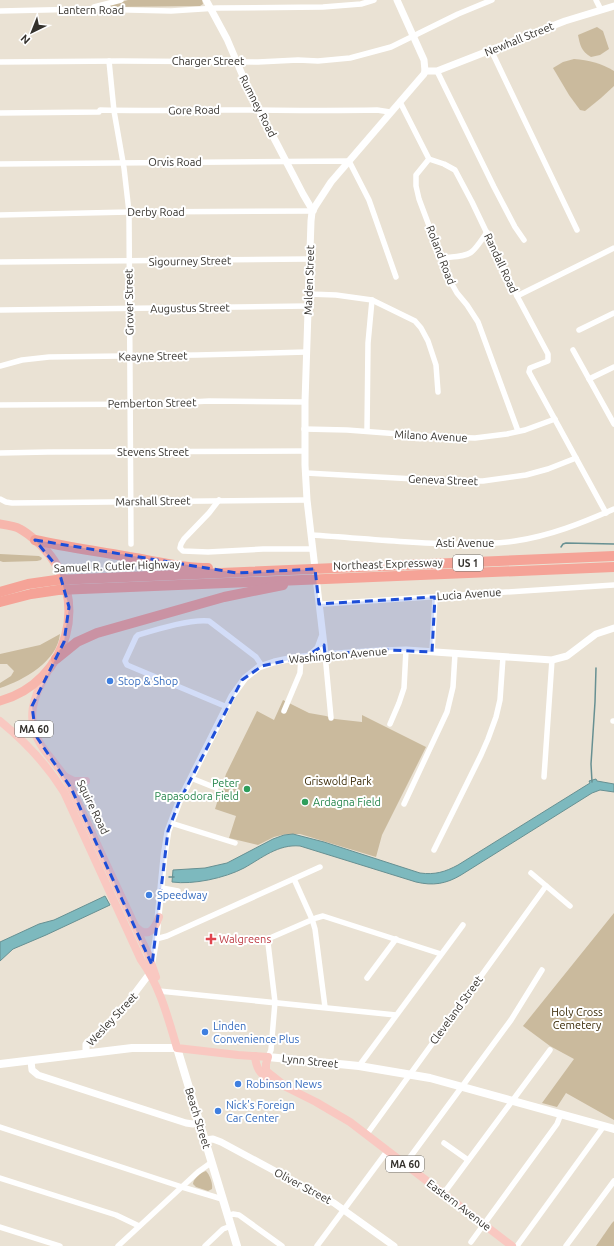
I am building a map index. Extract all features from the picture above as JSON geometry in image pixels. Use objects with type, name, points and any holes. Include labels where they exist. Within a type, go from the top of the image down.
[{"type":"highway","name":"MA 60","points":[[0,519],[19,528],[35,540],[49,554],[56,564],[65,583],[68,596],[68,627],[64,644],[55,661]]},
{"type":"highway","points":[[0,524],[19,528]]},
{"type":"highway","points":[[35,540],[165,563],[192,567],[216,568],[236,578]]},
{"type":"highway","name":"Northeast Expressway","points":[[322,574],[614,556]]},
{"type":"highway","name":"Northeast Expressway","points":[[236,578],[309,574],[614,567]]},
{"type":"highway","points":[[0,700],[17,694],[30,687],[55,661],[77,642],[96,632],[309,574]]},
{"type":"highway","name":"Samuel R. Cutler Highway","points":[[0,592],[23,586],[236,578]]},
{"type":"highway","name":"Samuel R. Cutler Highway","points":[[0,602],[48,586]]},
{"type":"main road","name":"Squire Road","points":[[55,661],[39,687],[32,706],[32,721],[35,732],[40,744],[64,776],[76,799],[134,924],[151,969]]},
{"type":"main road","name":"Squire Road","points":[[0,722],[37,756],[60,786],[141,960],[151,969]]},
{"type":"main road","points":[[64,776],[74,781],[86,781]]},
{"type":"main road","points":[[134,924],[140,931],[150,931],[155,928],[159,917]]},
{"type":"main road","name":"Beach Street","points":[[151,969],[177,1048],[237,1246]]},
{"type":"main road","name":"Lynn Street","points":[[0,1064],[132,1048],[177,1048],[358,1066],[409,1074],[462,1086],[614,1129]]},
{"type":"main road","name":"Eastern Avenue","points":[[256,1056],[257,1067],[263,1075],[270,1080],[285,1086],[339,1114],[512,1246]]},
{"type":"main road","name":"Eastern Avenue","points":[[268,1057],[266,1071],[285,1086]]},
{"type":"street","points":[[88,9],[121,0]]},
{"type":"street","name":"Rumney Road","points":[[206,0],[227,39],[250,93],[302,194],[313,211]]},
{"type":"street","name":"Lantern Road","points":[[0,11],[88,9],[171,11],[323,7],[360,4],[374,0]]},
{"type":"street","points":[[397,0],[424,60],[425,71]]},
{"type":"street","name":"Charger Street","points":[[0,62],[318,61],[350,58],[391,47],[458,14],[492,0]]},
{"type":"street","points":[[596,0],[601,10]]},
{"type":"street","name":"Newhall Street","points":[[425,71],[437,71],[565,21],[614,6]]},
{"type":"street","points":[[491,50],[577,230]]},
{"type":"street","name":"Grover Street","points":[[109,61],[114,111],[123,162],[129,212],[131,544]]},
{"type":"street","name":"Malden Street","points":[[331,718],[321,604],[312,549],[307,500],[304,429],[311,221],[313,211],[322,195],[425,71]]},
{"type":"street","points":[[437,71],[494,188],[515,228],[524,240]]},
{"type":"street","points":[[400,102],[429,159]]},
{"type":"street","name":"Gore Road","points":[[0,113],[99,112],[100,110],[147,112],[185,110],[377,110],[390,112]]},
{"type":"street","name":"Randall Road","points":[[429,159],[444,164],[455,170],[548,357],[548,361],[528,370],[555,419]]},
{"type":"street","name":"Roland Road","points":[[429,159],[416,176],[416,186],[452,285],[478,322],[518,431]]},
{"type":"street","points":[[349,161],[369,200],[396,277]]},
{"type":"street","name":"Orvis Road","points":[[0,164],[349,161]]},
{"type":"street","name":"Derby Road","points":[[0,214],[313,211]]},
{"type":"street","points":[[441,258],[470,254],[478,247],[487,232]]},
{"type":"street","points":[[517,296],[614,248]]},
{"type":"street","name":"Sigourney Street","points":[[0,262],[129,262],[309,259]]},
{"type":"street","points":[[308,294],[336,295],[372,300],[415,321],[421,328],[428,341],[436,365],[438,392]]},
{"type":"street","points":[[366,432],[368,343],[372,300]]},
{"type":"street","name":"Augustus Street","points":[[0,310],[308,306]]},
{"type":"street","points":[[579,330],[614,312]]},
{"type":"street","points":[[573,350],[614,424]]},
{"type":"street","name":"Keayne Street","points":[[0,366],[35,358],[306,352]]},
{"type":"street","points":[[589,379],[614,368]]},
{"type":"street","name":"Pemberton Street","points":[[0,405],[130,404],[218,401],[304,402]]},
{"type":"street","points":[[555,419],[606,513]]},
{"type":"street","name":"Milano Avenue","points":[[304,429],[347,430],[470,438],[496,436],[518,431],[555,419]]},
{"type":"street","name":"Stevens Street","points":[[0,453],[305,451]]},
{"type":"street","name":"Geneva Street","points":[[306,474],[451,481],[483,481],[526,475],[548,469],[576,458]]},
{"type":"street","name":"Marshall Street","points":[[0,499],[12,503],[307,500]]},
{"type":"street","points":[[219,500],[209,513],[181,542],[180,548],[183,551],[208,552],[264,549],[312,549]]},
{"type":"street","name":"Asti Avenue","points":[[311,535],[446,544],[485,544],[516,541],[545,534],[570,527],[614,509]]},
{"type":"street","name":"Lucia Avenue","points":[[321,604],[614,585]]},
{"type":"street","points":[[432,652],[435,597]]},
{"type":"street","points":[[226,707],[125,664],[135,638],[138,635],[184,624],[209,621],[258,658],[262,666]]},
{"type":"street","name":"Washington Avenue","points":[[151,969],[159,917],[166,842],[171,823],[226,707],[242,680],[252,671],[274,662],[304,657],[325,654],[378,651],[406,650],[552,660],[567,656],[596,634],[614,628]]},
{"type":"street","points":[[284,711],[299,676],[304,657],[314,653],[318,648],[323,635]]},
{"type":"street","points":[[390,724],[404,688],[406,650]]},
{"type":"street","points":[[404,804],[447,712],[454,687],[455,654]]},
{"type":"street","points":[[434,850],[481,755],[496,717],[500,700],[503,657]]},
{"type":"street","points":[[544,777],[552,660]]},
{"type":"street","points":[[192,778],[216,788]]},
{"type":"street","points":[[171,823],[235,843]]},
{"type":"street","points":[[156,939],[167,936],[320,867]]},
{"type":"street","points":[[531,873],[570,906]]},
{"type":"street","points":[[294,879],[315,928],[325,1007]]},
{"type":"street","name":"Cleveland Street","points":[[367,1134],[546,886]]},
{"type":"street","points":[[162,888],[178,891]]},
{"type":"street","points":[[268,1057],[271,1050],[275,1002],[268,943],[273,936],[312,919],[323,916],[441,954]]},
{"type":"street","points":[[358,1066],[462,925]]},
{"type":"street","points":[[368,978],[396,939]]},
{"type":"street","name":"Wesley Street","points":[[86,1053],[86,1044],[118,1014],[151,969]]},
{"type":"street","points":[[405,1164],[511,1020],[542,970]]},
{"type":"street","points":[[159,991],[396,1014]]},
{"type":"street","points":[[444,1194],[550,1050]]},
{"type":"street","points":[[31,1060],[32,1070],[38,1075],[186,1123],[193,1124],[199,1122]]},
{"type":"street","points":[[471,1242],[557,1124],[561,1114]]},
{"type":"street","points":[[517,1246],[604,1126]]},
{"type":"street","points":[[0,1127],[182,1187],[222,1198]]},
{"type":"street","name":"Oliver Street","points":[[205,1140],[213,1139],[221,1142],[334,1203],[394,1246]]},
{"type":"street","points":[[444,1143],[468,1160]]},
{"type":"street","points":[[317,1246],[388,1150]]},
{"type":"street","points":[[118,1246],[138,1226],[203,1168],[212,1162]]},
{"type":"street","points":[[0,1178],[116,1215],[138,1226]]},
{"type":"street","points":[[566,1246],[614,1181]]},
{"type":"street","points":[[228,1216],[233,1214],[239,1215],[282,1246]]},
{"type":"street","points":[[205,1246],[223,1230],[231,1226]]},
{"type":"street","points":[[0,1227],[60,1246]]},
{"type":"highlighted area","points":[[35,540],[237,573],[315,569],[319,604],[435,597],[432,652],[388,650],[325,654],[324,645],[307,656],[262,666],[242,680],[179,802],[168,831],[152,965],[71,788],[36,736],[32,706],[64,642],[69,607],[58,568]]},
{"type":"green space","points":[[128,0],[202,0],[203,4],[200,6],[110,6]]},
{"type":"green space","points":[[597,27],[603,31],[609,49],[600,55],[591,57],[582,48],[578,35]]},
{"type":"green space","points":[[574,59],[595,62],[614,71],[614,86],[585,111],[580,110],[553,68],[563,62]]},
{"type":"green space","points":[[0,554],[39,556],[42,558],[41,560],[37,561],[3,562],[0,561]]},
{"type":"green space","points":[[60,634],[58,644],[46,661],[29,675],[0,688],[0,683],[11,676],[14,671],[7,664],[0,664],[0,654],[40,645]]},
{"type":"green space","name":"Griswold Park","points":[[283,700],[309,713],[335,719],[362,722],[362,715],[426,747],[382,835],[376,857],[300,834],[286,834],[274,837],[258,845],[229,838],[236,816],[215,809],[226,774],[257,711],[274,720]]},
{"type":"green space","name":"Holy Cross Cemetery","points":[[614,913],[614,1120],[566,1093],[557,1107],[542,1103],[574,1059],[550,1046],[523,1026]]},
{"type":"green space","points":[[206,1171],[210,1177],[212,1185],[212,1189],[208,1191],[196,1187],[193,1184],[194,1180],[198,1176]]},
{"type":"green space","points":[[614,1221],[614,1246],[596,1246],[612,1223]]},
{"type":"water","points":[[596,779],[597,781],[614,784],[614,792],[600,790],[592,793],[461,875],[445,882],[428,884],[416,882],[300,846],[292,846],[277,849],[236,872],[218,878],[199,882],[172,882],[173,870],[205,868],[227,863],[273,839],[284,835],[293,834],[324,842],[420,873],[430,874],[440,872],[458,865],[590,783],[589,781]]},
{"type":"water","points":[[105,896],[110,905],[13,949],[0,961],[0,942],[39,924],[54,920]]},
{"type":"waterway","points":[[561,547],[566,543],[614,544]]},
{"type":"waterway","points":[[592,782],[591,764],[596,668]]},
{"type":"waterway","points":[[169,877],[174,877]]},
{"type":"place","name":"Stop & Shop","points":[[110,681]]},
{"type":"place","name":"Peter Papasodora Field","points":[[247,789]]},
{"type":"place","name":"Ardagna Field","points":[[305,802]]},
{"type":"place","name":"Speedway","points":[[149,895]]},
{"type":"place","name":"Walgreens","points":[[211,939]]},
{"type":"place","name":"Linden Convenience Plus","points":[[205,1032]]},
{"type":"place","name":"Robinson News","points":[[238,1084]]},
{"type":"place","name":"Nick's Foreign Car Center","points":[[218,1111]]}]
